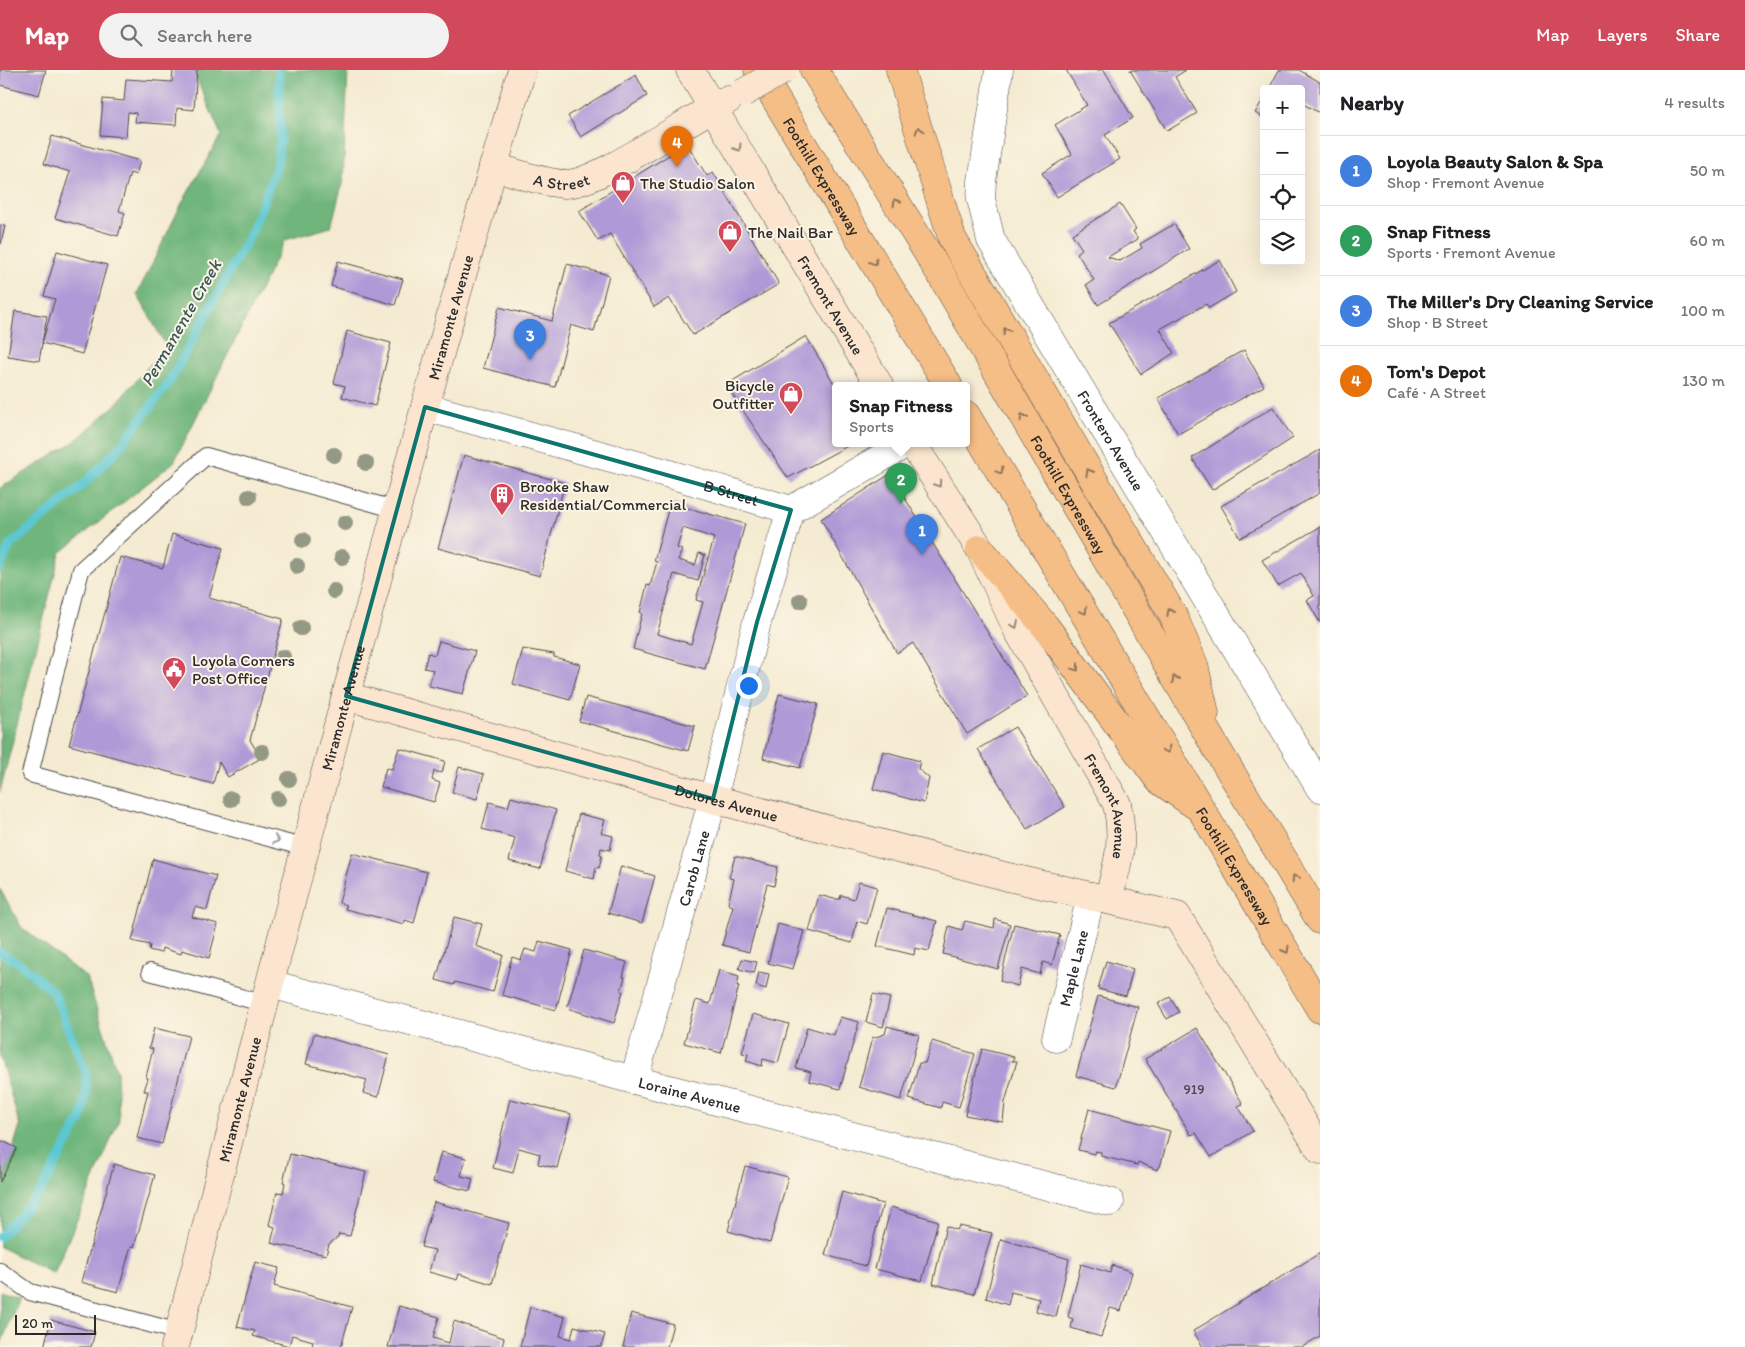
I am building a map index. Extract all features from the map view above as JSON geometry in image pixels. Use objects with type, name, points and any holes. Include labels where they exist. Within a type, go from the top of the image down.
[{"type":"highway","name":"Foothill Expressway","points":[[758,70],[946,382]]},
{"type":"highway","name":"Foothill Expressway","points":[[814,70],[940,273],[1212,741],[1320,920]]},
{"type":"highway","points":[[900,70],[952,238],[1173,615],[1194,665],[1212,741]]},
{"type":"highway","name":"Foothill Expressway","points":[[970,421],[1320,1009]]},
{"type":"highway","points":[[980,549],[1045,626],[1160,780],[1205,813]]},
{"type":"street","name":"Miramonte Avenue","points":[[177,1340],[346,696],[425,407],[522,70]]},
{"type":"street","name":"Fremont Avenue","points":[[690,70],[877,382]]},
{"type":"street","name":"A Street","points":[[493,166],[565,184],[576,182],[604,171],[712,107],[743,93],[783,70]]},
{"type":"street","name":"Frontero Avenue","points":[[999,70],[981,199],[991,240],[1320,788]]},
{"type":"street","name":"B Street","points":[[425,407],[651,468],[791,510]]},
{"type":"street","points":[[791,510],[900,447]]},
{"type":"street","name":"Fremont Avenue","points":[[915,447],[980,549],[1017,629],[1117,804],[1121,822],[1121,853],[1099,898]]},
{"type":"street","name":"Carob Lane","points":[[634,1080],[713,799],[757,622],[791,510]]},
{"type":"street","name":"Dolores Avenue","points":[[346,696],[713,799],[1099,898]]},
{"type":"street","points":[[1099,898],[1177,916],[1320,1150]]},
{"type":"street","name":"Maple Lane","points":[[1056,1038],[1099,898]]},
{"type":"street","name":"Loraine Avenue","points":[[267,994],[634,1080],[1110,1202]]},
{"type":"lane","points":[[306,848],[30,774],[81,570],[206,456],[397,510]]},
{"type":"lane","points":[[150,972],[267,994]]},
{"type":"lane","points":[[0,1270],[30,1292],[177,1340]]},
{"type":"highlighted area","points":[[425,407],[791,510],[757,622],[713,799],[346,696]]},
{"type":"green space","points":[[193,70],[348,70],[343,180],[331,227],[285,240],[174,462],[60,553],[0,792],[0,488],[74,442],[114,406],[166,346],[137,294],[182,203],[221,135]]},
{"type":"green space","points":[[0,889],[22,928],[87,978],[117,1072],[119,1120],[54,1274],[0,1247],[0,1190],[20,1126],[0,1057]]},
{"type":"green space","points":[[0,1291],[19,1298],[0,1347]]},
{"type":"building","points":[[0,70],[46,70],[39,95],[0,85]]},
{"type":"building","points":[[173,70],[197,70],[194,110],[177,108],[176,125],[135,122],[136,113],[128,112],[126,137],[100,135],[103,99],[124,101],[126,79],[172,82]]},
{"type":"building","points":[[1066,70],[1104,70],[1133,118],[1105,135],[1120,159],[1057,197],[1042,173],[1072,154],[1055,125],[1087,105]]},
{"type":"building","points":[[1130,70],[1186,70],[1175,77],[1197,113],[1167,131]]},
{"type":"building","points":[[1279,70],[1299,70],[1320,82],[1320,113],[1305,105],[1305,85],[1271,85]]},
{"type":"building","points":[[636,75],[647,96],[581,137],[568,116]]},
{"type":"building","points":[[1260,105],[1260,116],[1255,113]]},
{"type":"building","points":[[52,136],[140,161],[136,175],[130,173],[119,211],[125,213],[118,236],[55,218],[70,172],[44,164]]},
{"type":"building","points":[[687,144],[707,176],[713,172],[779,284],[693,335],[669,298],[654,307],[610,234],[598,241],[579,211]]},
{"type":"building","points":[[1120,204],[1136,229],[1133,231],[1138,239],[1108,257],[1120,261],[1142,248],[1140,244],[1174,224],[1189,249],[1098,305],[1086,285],[1094,280],[1077,253],[1082,249],[1072,234]]},
{"type":"building","points":[[0,225],[5,226],[1,244],[0,244]]},
{"type":"building","points":[[57,251],[107,265],[82,354],[42,343],[55,299],[44,296]]},
{"type":"building","points":[[1220,260],[1236,292],[1209,308],[1206,304],[1160,329],[1174,353],[1141,374],[1109,323]]},
{"type":"building","points":[[338,261],[403,279],[395,305],[331,286]]},
{"type":"building","points":[[567,264],[609,275],[594,332],[571,325],[555,387],[483,368],[499,307],[552,321]]},
{"type":"building","points":[[15,311],[47,316],[39,361],[8,356]]},
{"type":"building","points":[[347,331],[391,343],[375,406],[342,397],[345,386],[334,383]]},
{"type":"building","name":"Bicycle Outfitter","points":[[806,336],[833,382],[832,447],[846,447],[788,478],[726,385]]},
{"type":"building","points":[[1244,350],[1264,386],[1178,434],[1158,398]]},
{"type":"building","points":[[1273,407],[1293,438],[1212,490],[1192,458]]},
{"type":"building","points":[[1320,450],[1320,493],[1240,538],[1221,506]]},
{"type":"building","name":"Brooke Shaw Residential/Commercial","points":[[464,455],[565,483],[540,576],[438,548]]},
{"type":"building","points":[[890,474],[1027,696],[967,734],[913,643],[897,653],[821,519]]},
{"type":"building","points":[[670,503],[745,524],[705,669],[633,649],[647,585],[650,586],[657,562],[654,561]],"holes":[[[683,528],[714,538],[696,600],[703,602],[691,644],[657,634],[674,574],[698,581],[705,555],[699,553],[695,565],[678,560],[682,550],[677,548]]]},
{"type":"building","points":[[1320,527],[1320,623],[1307,600],[1314,596],[1301,573],[1278,586],[1262,560]]},
{"type":"building","points":[[172,534],[223,548],[209,598],[283,619],[250,740],[261,758],[228,777],[219,762],[213,784],[69,745],[120,557],[163,568]]},
{"type":"building","points":[[439,641],[475,651],[463,694],[429,686],[433,670],[424,668],[428,653],[435,655]]},
{"type":"building","points":[[523,649],[554,654],[554,657],[580,664],[570,700],[513,684]]},
{"type":"building","points":[[779,694],[818,704],[800,768],[763,758]]},
{"type":"building","points":[[586,697],[695,726],[688,751],[579,721]]},
{"type":"building","points":[[1015,727],[1065,807],[1027,829],[978,749]]},
{"type":"building","points":[[399,748],[445,761],[442,773],[434,771],[432,780],[440,783],[434,802],[381,787],[386,768],[392,769]]},
{"type":"building","points":[[883,751],[920,761],[918,769],[929,778],[924,803],[873,789]]},
{"type":"building","points":[[459,767],[484,774],[477,799],[452,792]]},
{"type":"building","points":[[511,797],[556,810],[540,869],[509,861],[515,838],[482,829],[489,802],[508,807]]},
{"type":"building","points":[[579,814],[605,820],[601,833],[613,836],[610,850],[601,848],[600,854],[602,855],[599,868],[596,867],[594,879],[565,871]]},
{"type":"building","points":[[352,853],[427,872],[414,923],[405,920],[404,924],[345,909],[346,905],[339,903]]},
{"type":"building","points":[[735,856],[778,867],[774,886],[767,884],[749,952],[722,945],[733,906],[728,904],[734,879],[729,878]]},
{"type":"building","points":[[153,859],[216,876],[207,910],[195,907],[192,917],[218,924],[209,958],[182,950],[181,954],[162,948],[161,953],[149,950],[150,945],[132,941]]},
{"type":"building","points":[[621,866],[655,876],[642,923],[608,913]]},
{"type":"building","points":[[859,882],[877,887],[867,924],[857,921],[852,943],[809,931],[819,895],[840,899],[841,895],[854,899]]},
{"type":"building","points":[[887,908],[937,921],[929,951],[915,948],[914,955],[877,946]]},
{"type":"building","points":[[454,917],[482,924],[476,946],[503,955],[493,992],[455,982],[454,985],[436,980]]},
{"type":"building","points":[[995,919],[1010,924],[998,969],[943,954],[949,926],[962,930],[965,921],[994,928]]},
{"type":"building","points":[[778,924],[804,931],[793,969],[768,963]]},
{"type":"building","points":[[1014,924],[1060,935],[1052,965],[1043,962],[1040,974],[1022,969],[1018,986],[1000,981]]},
{"type":"building","points":[[539,941],[572,950],[556,1010],[502,995],[512,957],[521,960],[525,949],[536,952]]},
{"type":"building","points":[[584,950],[627,962],[621,991],[623,991],[614,1023],[567,1008]]},
{"type":"building","points":[[742,959],[757,962],[754,973],[739,969]]},
{"type":"building","points":[[1106,961],[1133,969],[1126,996],[1098,989]]},
{"type":"building","points":[[719,970],[739,976],[737,986],[739,986],[721,1053],[684,1043],[696,1000],[710,1004]]},
{"type":"building","points":[[759,972],[769,974],[766,989],[756,986]]},
{"type":"building","points":[[873,994],[890,998],[883,1027],[866,1022]]},
{"type":"building","points":[[1098,996],[1138,1007],[1116,1087],[1076,1076]]},
{"type":"building","points":[[1170,997],[1179,1012],[1167,1019],[1158,1004]]},
{"type":"building","points":[[753,1014],[789,1024],[778,1063],[763,1059],[762,1066],[746,1061],[748,1054],[742,1053]]},
{"type":"building","points":[[840,1017],[859,1022],[840,1089],[809,1081],[811,1072],[796,1068],[807,1027],[834,1035]]},
{"type":"building","points":[[887,1026],[919,1035],[901,1100],[859,1087],[872,1038],[885,1034]]},
{"type":"building","points":[[154,1028],[189,1036],[162,1144],[137,1138],[148,1091],[144,1091],[153,1049],[149,1048]]},
{"type":"building","points":[[1197,1028],[1243,1104],[1238,1106],[1253,1131],[1211,1157],[1196,1133],[1191,1135],[1145,1059]]},
{"type":"building","points":[[314,1034],[389,1055],[378,1097],[363,1093],[367,1080],[306,1064]]},
{"type":"building","points":[[932,1041],[975,1054],[959,1107],[942,1102],[941,1108],[909,1099],[919,1063],[925,1063]]},
{"type":"building","points":[[982,1049],[1014,1057],[1012,1061],[1017,1061],[1005,1102],[1003,1122],[965,1115]]},
{"type":"building","points":[[510,1099],[571,1114],[557,1168],[538,1164],[540,1154],[519,1148],[513,1173],[493,1168]]},
{"type":"building","points":[[1089,1109],[1170,1131],[1160,1167],[1157,1170],[1138,1162],[1137,1165],[1101,1156],[1101,1152],[1095,1151],[1094,1154],[1078,1150]]},
{"type":"building","points":[[0,1140],[17,1148],[0,1182]]},
{"type":"building","points":[[441,1152],[466,1158],[461,1176],[473,1179],[470,1191],[433,1182]]},
{"type":"building","points":[[290,1154],[366,1172],[350,1236],[339,1234],[329,1244],[326,1255],[271,1243],[275,1227],[269,1225],[277,1192],[283,1193],[285,1183],[283,1182]]},
{"type":"building","points":[[114,1164],[155,1175],[134,1247],[131,1246],[118,1292],[81,1282]]},
{"type":"building","points":[[745,1166],[788,1177],[770,1243],[728,1231]]},
{"type":"building","points":[[842,1192],[883,1204],[866,1266],[825,1255]]},
{"type":"building","points":[[434,1202],[509,1223],[492,1284],[459,1274],[457,1280],[429,1272],[435,1250],[421,1247]]},
{"type":"building","points":[[891,1207],[938,1221],[922,1281],[875,1269]]},
{"type":"building","points":[[946,1226],[957,1230],[959,1226],[992,1233],[974,1294],[933,1284]]},
{"type":"building","points":[[1001,1239],[1069,1259],[1056,1317],[1036,1311],[1039,1299],[1011,1292],[1008,1305],[986,1298]]},
{"type":"building","points":[[1320,1253],[1320,1336],[1302,1347],[1203,1347],[1193,1331]]},
{"type":"building","points":[[255,1262],[279,1268],[274,1286],[352,1307],[341,1347],[312,1347],[313,1341],[292,1335],[289,1346],[253,1336],[255,1331],[237,1327]]},
{"type":"building","points":[[1081,1264],[1110,1273],[1112,1265],[1132,1272],[1121,1311],[1110,1308],[1101,1337],[1071,1328],[1073,1319],[1068,1317]]},
{"type":"building","points":[[399,1306],[439,1317],[433,1338],[449,1343],[454,1321],[504,1338],[502,1347],[388,1347]]},
{"type":"building","points":[[530,1307],[565,1317],[560,1336],[571,1339],[574,1326],[605,1334],[601,1347],[520,1347]]},
{"type":"building","points":[[631,1313],[673,1324],[667,1347],[623,1347]]},
{"type":"building","points":[[51,1320],[95,1332],[91,1347],[44,1347]]},
{"type":"waterway","name":"Permanente Creek","points":[[0,568],[10,545],[85,483],[119,448],[170,381],[252,231],[277,165],[280,141],[279,70]]},
{"type":"waterway","name":"Permanente Creek","points":[[0,952],[22,965],[54,993],[86,1073],[86,1095],[82,1117],[41,1191],[0,1237]]},
{"type":"place","name":"Tom's Depot","points":[[677,167]]},
{"type":"place","name":"The Studio Salon","points":[[623,204]]},
{"type":"place","name":"The Nail Bar","points":[[730,253]]},
{"type":"place","name":"The Miller's Dry Cleaning Service","points":[[530,360]]},
{"type":"place","name":"Bicycle Outfitter","points":[[791,415]]},
{"type":"place","name":"Snap Fitness","points":[[901,504]]},
{"type":"place","name":"Brooke Shaw Residential/Commercial","points":[[502,516]]},
{"type":"place","name":"Loyola Beauty Salon & Spa","points":[[922,555]]},
{"type":"place","name":"Loyola Corners Post Office","points":[[174,690]]}]
